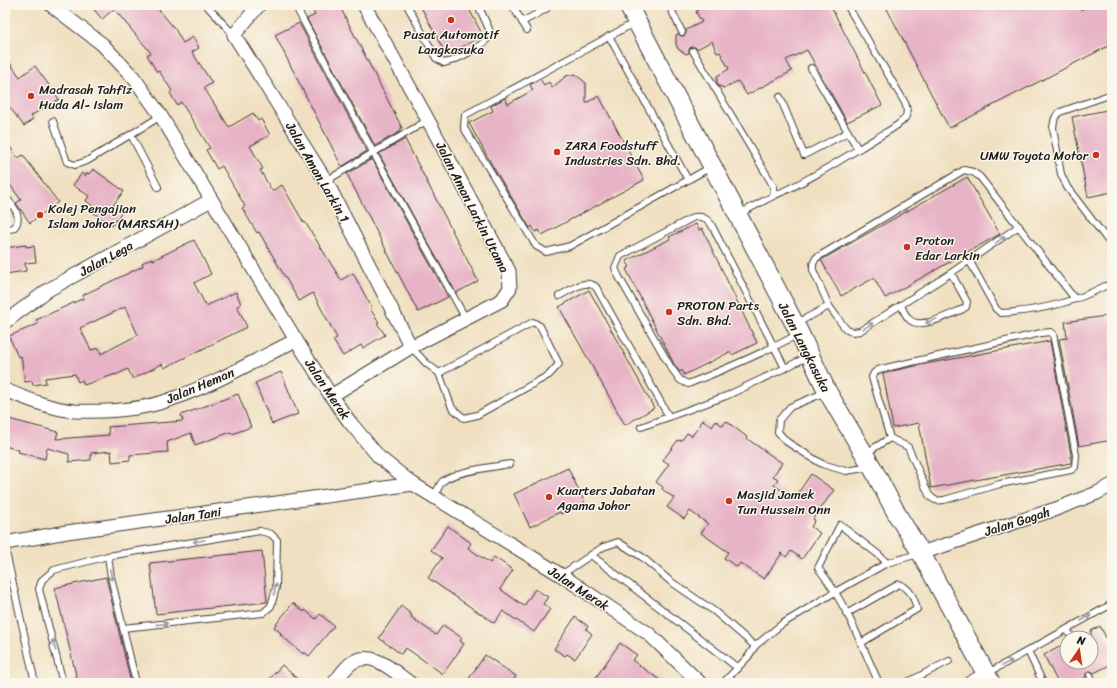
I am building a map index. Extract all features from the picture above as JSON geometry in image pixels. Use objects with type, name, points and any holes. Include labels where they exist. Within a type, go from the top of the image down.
[{"type":"main road","name":"Jalan Langkasuka","points":[[628,5],[638,21],[712,167],[797,329],[827,391],[868,460],[898,516],[921,553],[989,679]]},
{"type":"street","name":"Jalan Merak","points":[[50,5],[102,44],[134,78],[161,116],[331,396],[349,421],[379,457],[412,484],[561,575],[649,634],[700,683]]},
{"type":"street","points":[[234,35],[259,5]]},
{"type":"street","name":"Jalan Aman Larkin Utama","points":[[331,396],[411,347],[502,300],[510,288],[509,271],[364,5]]},
{"type":"street","name":"Jalan Aman Larkin 1","points":[[234,35],[326,180],[411,347]]},
{"type":"street","name":"Jalan Lega","points":[[5,322],[48,290],[211,200]]},
{"type":"street","name":"Jalan Heman","points":[[5,390],[32,402],[74,411],[101,411],[135,408],[168,401],[205,386],[296,340]]},
{"type":"street","points":[[381,488],[391,466]]},
{"type":"street","name":"Jalan Tani","points":[[5,543],[74,531],[412,484]]},
{"type":"street","name":"Jalan Gagah","points":[[921,553],[1056,509],[1112,485]]},
{"type":"street","points":[[334,683],[352,662],[365,658],[379,661],[410,683]]},
{"type":"street","points":[[970,683],[989,679]]},
{"type":"lane","points":[[206,5],[234,35]]},
{"type":"lane","points":[[295,5],[373,152],[466,319]]},
{"type":"lane","points":[[407,5],[436,58],[444,63],[476,48],[485,42],[490,36],[489,29],[478,5]]},
{"type":"lane","points":[[512,5],[527,30]]},
{"type":"lane","points":[[669,5],[682,32]]},
{"type":"lane","points":[[737,215],[791,188],[858,149],[900,122],[905,117],[907,110],[906,103],[847,5]]},
{"type":"lane","points":[[522,22],[546,9]]},
{"type":"lane","points":[[638,21],[464,115],[464,128],[536,246],[546,252],[570,246],[712,167]]},
{"type":"lane","points":[[609,36],[688,180]]},
{"type":"lane","points":[[693,51],[770,178],[774,189],[773,196]]},
{"type":"lane","points":[[811,68],[858,149]]},
{"type":"lane","points":[[1112,94],[1060,112],[1056,115],[1054,120],[1054,128],[1061,174],[1067,187],[1112,246]]},
{"type":"lane","points":[[780,97],[804,155],[848,132]]},
{"type":"lane","points":[[53,121],[67,162],[75,165],[87,161],[161,116]]},
{"type":"lane","points":[[326,180],[428,120]]},
{"type":"lane","points":[[131,135],[158,187]]},
{"type":"lane","points":[[1019,226],[951,273],[860,331],[853,332],[847,330],[829,306],[813,270],[813,264],[816,258],[964,170],[973,172],[980,178],[1019,226],[1075,299]]},
{"type":"lane","points":[[5,196],[15,209],[18,216],[18,222],[14,228],[10,230],[5,228]]},
{"type":"lane","points":[[785,368],[775,347],[711,224],[704,218],[699,216],[694,217],[620,256],[616,268],[619,277],[670,366],[680,380],[688,384],[722,371],[775,347],[829,306]]},
{"type":"lane","points":[[969,260],[996,309],[1001,313],[1032,310],[1075,299],[1092,293],[1104,286]]},
{"type":"lane","points":[[901,305],[909,320],[915,324],[923,324],[963,309],[967,302],[951,273]]},
{"type":"lane","points":[[559,296],[584,284],[592,284],[596,287],[669,417]]},
{"type":"lane","points":[[411,347],[426,363],[439,372],[452,408],[464,418],[477,415],[549,375],[559,364],[540,326],[533,322],[439,372]]},
{"type":"lane","points":[[1051,332],[1053,334],[1076,455],[1075,467],[1071,470],[1000,484],[944,500],[932,500],[908,447],[890,438],[872,377],[878,370],[1041,333],[1051,332]]},
{"type":"lane","points":[[641,427],[726,396],[810,356]]},
{"type":"lane","points":[[827,391],[790,407],[779,420],[778,432],[787,442],[822,464],[846,471],[868,460],[890,438]]},
{"type":"lane","points":[[434,497],[443,481],[452,476],[510,464]]},
{"type":"lane","points":[[879,683],[861,643],[835,592],[818,568],[840,525],[887,563]]},
{"type":"lane","points":[[64,683],[39,589],[42,580],[54,570],[108,556],[260,531],[271,534],[277,540],[276,588],[271,606],[262,614],[123,628]]},
{"type":"lane","points":[[561,575],[603,547],[618,542],[642,557],[670,581],[714,611],[755,646]]},
{"type":"lane","points":[[5,548],[35,683]]},
{"type":"lane","points":[[723,683],[748,657],[755,646],[782,624],[887,563],[921,553]]},
{"type":"lane","points":[[591,555],[738,668]]},
{"type":"lane","points":[[108,556],[111,577],[136,683]]},
{"type":"lane","points":[[846,614],[899,584],[906,587],[913,596],[918,609],[861,643]]},
{"type":"lane","points":[[989,679],[1028,651],[1112,604]]},
{"type":"lane","points":[[1028,651],[1043,683]]},
{"type":"lane","points":[[906,683],[949,661]]},
{"type":"lane","points":[[1090,675],[1094,683]]},
{"type":"building","points":[[90,5],[155,5],[175,29],[183,43],[193,37],[199,48],[192,52],[212,83],[204,88],[229,127],[253,113],[258,121],[261,119],[270,135],[250,146],[263,169],[260,170],[272,191],[282,185],[304,223],[305,222],[341,280],[353,273],[372,308],[370,309],[379,322],[377,323],[385,335],[363,348],[361,345],[343,356],[333,340],[337,338],[313,293],[299,301],[259,232],[257,233],[242,208],[245,206],[222,166],[217,169],[206,150],[210,148],[181,102],[177,105],[170,93],[172,91],[159,71],[157,72],[147,55],[151,53],[114,9],[102,19]]},
{"type":"building","points":[[320,5],[339,5],[402,128],[400,129],[401,131],[375,146],[307,19],[315,15],[312,9]]},
{"type":"building","name":"Pusat Automotif Langkasuka","points":[[420,5],[467,5],[483,36],[446,55]]},
{"type":"building","points":[[696,5],[830,5],[882,105],[847,122],[807,50],[786,60],[792,71],[747,95],[738,81],[724,88],[719,86],[717,76],[729,69],[720,52],[717,53],[712,41],[697,49],[695,47],[691,47],[689,49],[689,53],[686,54],[678,49],[676,44],[676,35],[678,34],[684,36],[686,30],[702,22],[696,12],[698,10]]},
{"type":"building","points":[[885,5],[1078,5],[1080,10],[1090,5],[1112,5],[1112,44],[949,128]]},
{"type":"building","points":[[299,23],[367,151],[343,166],[341,165],[275,35]]},
{"type":"building","name":"Madrasah Tahfiz Huda Al- Islam","points":[[5,56],[20,77],[35,66],[59,99],[31,116],[33,119],[24,126],[5,101],[5,92],[10,88],[5,82]]},
{"type":"building","name":"ZARA Foodstuff Industries Sdn. Bhd.","points":[[575,74],[586,83],[586,103],[599,96],[644,180],[542,235],[539,230],[535,232],[532,226],[530,228],[492,165],[469,123],[493,111],[491,106],[505,98],[508,104],[533,90],[530,85],[540,79],[544,85],[549,82],[552,88],[566,76]]},
{"type":"building","name":"UMW Toyota Motor","points":[[1112,109],[1112,192],[1088,197],[1072,117]]},
{"type":"building","points":[[405,139],[478,281],[456,293],[379,154]]},
{"type":"building","points":[[5,140],[18,158],[23,155],[58,202],[30,223],[16,203],[21,200],[5,178]]},
{"type":"building","points":[[372,159],[448,297],[418,312],[347,174]]},
{"type":"building","points":[[93,169],[124,191],[113,205],[122,211],[112,226],[91,211],[94,207],[86,201],[89,196],[73,185],[82,173],[85,176]]},
{"type":"building","name":"Proton Edar Larkin","points":[[967,177],[1000,234],[885,298],[874,278],[841,296],[821,260]]},
{"type":"building","points":[[696,224],[699,230],[702,228],[757,343],[732,355],[730,352],[684,375],[682,370],[680,372],[675,366],[626,269],[630,267],[626,261]]},
{"type":"building","points":[[194,240],[211,274],[194,283],[206,306],[236,292],[241,304],[237,306],[247,327],[164,368],[162,364],[133,379],[128,369],[116,375],[84,385],[82,380],[78,382],[75,374],[45,378],[46,383],[33,385],[32,381],[25,382],[21,356],[18,357],[9,336],[38,324],[36,320],[84,298],[83,295],[143,266],[142,263],[152,258],[153,260]],"holes":[[[125,307],[138,335],[101,354],[99,348],[91,350],[80,328]]]},
{"type":"building","points":[[26,245],[26,247],[34,246],[36,262],[25,263],[26,271],[5,274],[5,248]]},
{"type":"building","points":[[589,290],[654,408],[625,425],[559,307]]},
{"type":"building","points":[[1112,315],[1112,440],[1079,446],[1059,339],[1067,338],[1065,322]]},
{"type":"building","points":[[1050,341],[1071,455],[1071,463],[931,488],[919,423],[893,428],[883,373]]},
{"type":"building","points":[[281,372],[298,414],[272,424],[255,383]]},
{"type":"building","points":[[238,394],[251,427],[232,434],[231,432],[195,445],[191,433],[167,442],[168,452],[130,455],[130,460],[112,462],[111,451],[91,453],[91,460],[69,462],[69,454],[47,448],[45,459],[18,452],[19,450],[5,446],[5,418],[58,432],[56,439],[109,435],[108,427],[183,421],[181,415]]},
{"type":"building","name":"Masjid Jamek Tun Hussein Onn","points":[[703,420],[712,427],[716,421],[723,426],[726,421],[747,437],[746,438],[782,463],[773,476],[778,479],[774,485],[794,499],[811,474],[834,490],[813,519],[815,520],[811,527],[820,533],[802,559],[791,551],[786,557],[782,553],[764,579],[740,563],[737,567],[724,558],[728,552],[701,533],[708,524],[690,511],[684,519],[667,507],[674,498],[662,489],[663,487],[656,482],[669,464],[663,460],[678,440],[681,441],[687,433],[692,436]]},
{"type":"building","name":"Kuarters Jabatan Agama Johor","points":[[568,468],[585,503],[561,514],[560,512],[530,527],[514,494]]},
{"type":"building","points":[[448,526],[471,543],[468,548],[490,563],[494,557],[513,570],[500,589],[524,606],[535,589],[548,597],[543,604],[550,609],[534,632],[503,611],[494,623],[428,578],[442,558],[431,550]]},
{"type":"building","points":[[262,551],[267,602],[156,614],[150,563]]},
{"type":"building","points":[[106,577],[131,683],[78,683],[55,588]]},
{"type":"building","points":[[293,603],[316,619],[320,614],[334,626],[309,656],[304,652],[303,654],[274,627]]},
{"type":"building","points":[[401,606],[412,615],[411,617],[436,635],[443,625],[462,638],[460,641],[464,644],[443,674],[406,648],[401,654],[379,638]]},
{"type":"building","points":[[575,617],[588,626],[586,629],[592,634],[575,659],[567,654],[565,656],[554,649]]},
{"type":"building","points":[[1100,626],[1112,649],[1112,664],[1094,673],[1088,671],[1086,677],[1074,683],[1058,683],[1044,655],[1059,647],[1059,670],[1099,670],[1099,630],[1093,630]]},
{"type":"building","points":[[620,643],[637,655],[632,660],[664,683],[592,683]]},
{"type":"building","points":[[485,655],[516,676],[511,683],[466,683]]},
{"type":"building","points":[[282,665],[302,683],[266,683]]},
{"type":"place","name":"Pusat Automotif Langkasuka","points":[[451,20]]},
{"type":"place","name":"Madrasah Tahfiz Huda Al- Islam","points":[[31,96]]},
{"type":"place","name":"ZARA Foodstuff Industries Sdn. Bhd.","points":[[557,152]]},
{"type":"place","name":"UMW Toyota Motor","points":[[1096,155]]},
{"type":"place","name":"Kolej Pengajian Islam Johor (MARSAH)","points":[[40,215]]},
{"type":"place","name":"Proton Edar Larkin","points":[[907,247]]},
{"type":"place","name":"PROTON Parts Sdn. Bhd.","points":[[669,312]]},
{"type":"place","name":"Kuarters Jabatan Agama Johor","points":[[549,497]]},
{"type":"place","name":"Masjid Jamek Tun Hussein Onn","points":[[729,501]]}]
